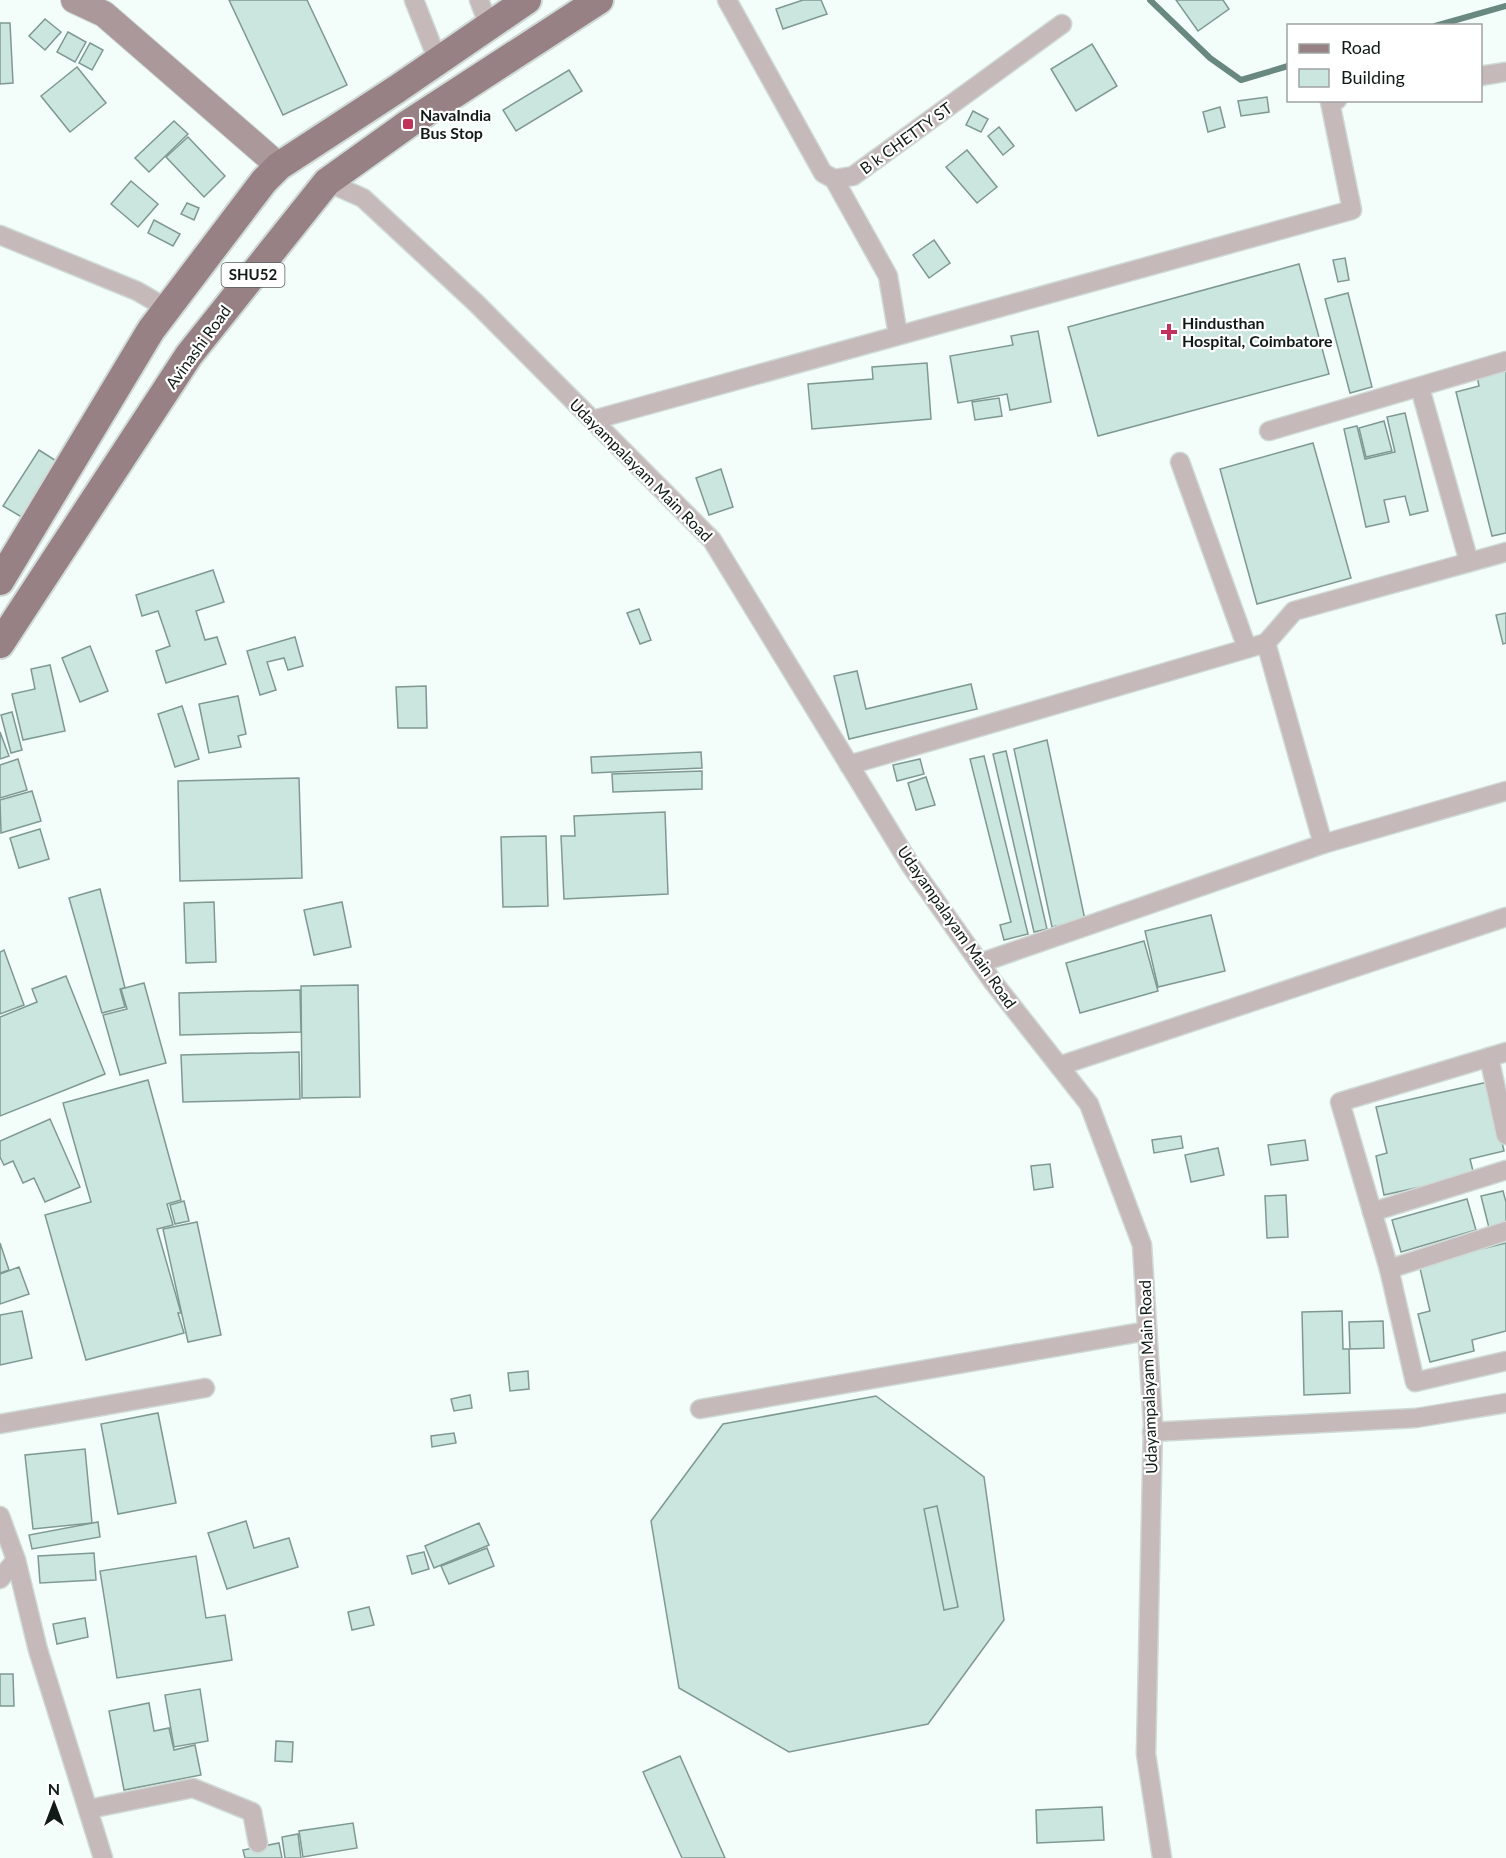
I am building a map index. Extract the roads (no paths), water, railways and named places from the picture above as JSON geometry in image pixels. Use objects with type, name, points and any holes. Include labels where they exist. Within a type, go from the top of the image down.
[{"type":"main road","name":"SHU52","points":[[2,574],[151,330],[264,181],[279,166],[527,0]]},
{"type":"main road","name":"Avinashi Road","points":[[0,644],[189,354],[327,182],[418,118],[599,0]]},
{"type":"street","points":[[74,0],[104,14],[279,166]]},
{"type":"street","points":[[414,0],[438,61]]},
{"type":"street","points":[[479,0],[489,26]]},
{"type":"street","points":[[727,0],[823,173],[834,179],[888,276],[898,336]]},
{"type":"street","name":"B k CHETTY ST","points":[[834,179],[853,176],[1062,24]]},
{"type":"street","points":[[1482,76],[1506,72]]},
{"type":"street","points":[[593,420],[1352,210],[1330,102]]},
{"type":"street","name":"Udayampalayam Main Road","points":[[327,182],[363,198],[477,304],[712,540],[911,866],[980,963],[1089,1104],[1143,1245],[1152,1431],[1146,1754],[1162,1858]]},
{"type":"street","points":[[0,235],[136,291],[168,309]]},
{"type":"street","points":[[1269,431],[1506,361]]},
{"type":"street","points":[[1420,388],[1469,562]]},
{"type":"street","points":[[1180,462],[1247,648]]},
{"type":"street","points":[[849,765],[1266,643],[1294,611],[1506,552]]},
{"type":"street","points":[[1266,643],[1323,844]]},
{"type":"street","points":[[980,963],[1323,844],[1506,791]]},
{"type":"street","points":[[1059,1066],[1506,917]]},
{"type":"street","points":[[1506,1135],[1497,1055],[1340,1102],[1389,1269],[1415,1382],[1506,1361]]},
{"type":"street","points":[[1372,1212],[1506,1170]]},
{"type":"street","points":[[1389,1269],[1506,1231]]},
{"type":"street","points":[[700,1409],[1147,1331]]},
{"type":"street","points":[[0,1424],[205,1388]]},
{"type":"street","points":[[1152,1431],[1416,1418],[1506,1403]]},
{"type":"street","points":[[0,1516],[16,1560],[38,1650],[103,1858]]},
{"type":"street","points":[[0,1580],[16,1560]]},
{"type":"street","points":[[88,1809],[193,1788],[252,1812],[258,1843]]},
{"type":"waterway","points":[[1150,0],[1210,58],[1241,80],[1287,66]]},
{"type":"waterway","points":[[1442,24],[1506,6]]},
{"type":"place","name":"NavaIndia Bus Stop","points":[[408,124]]},
{"type":"place","name":"Hindusthan Hospital, Coimbatore","points":[[1169,332]]}]
